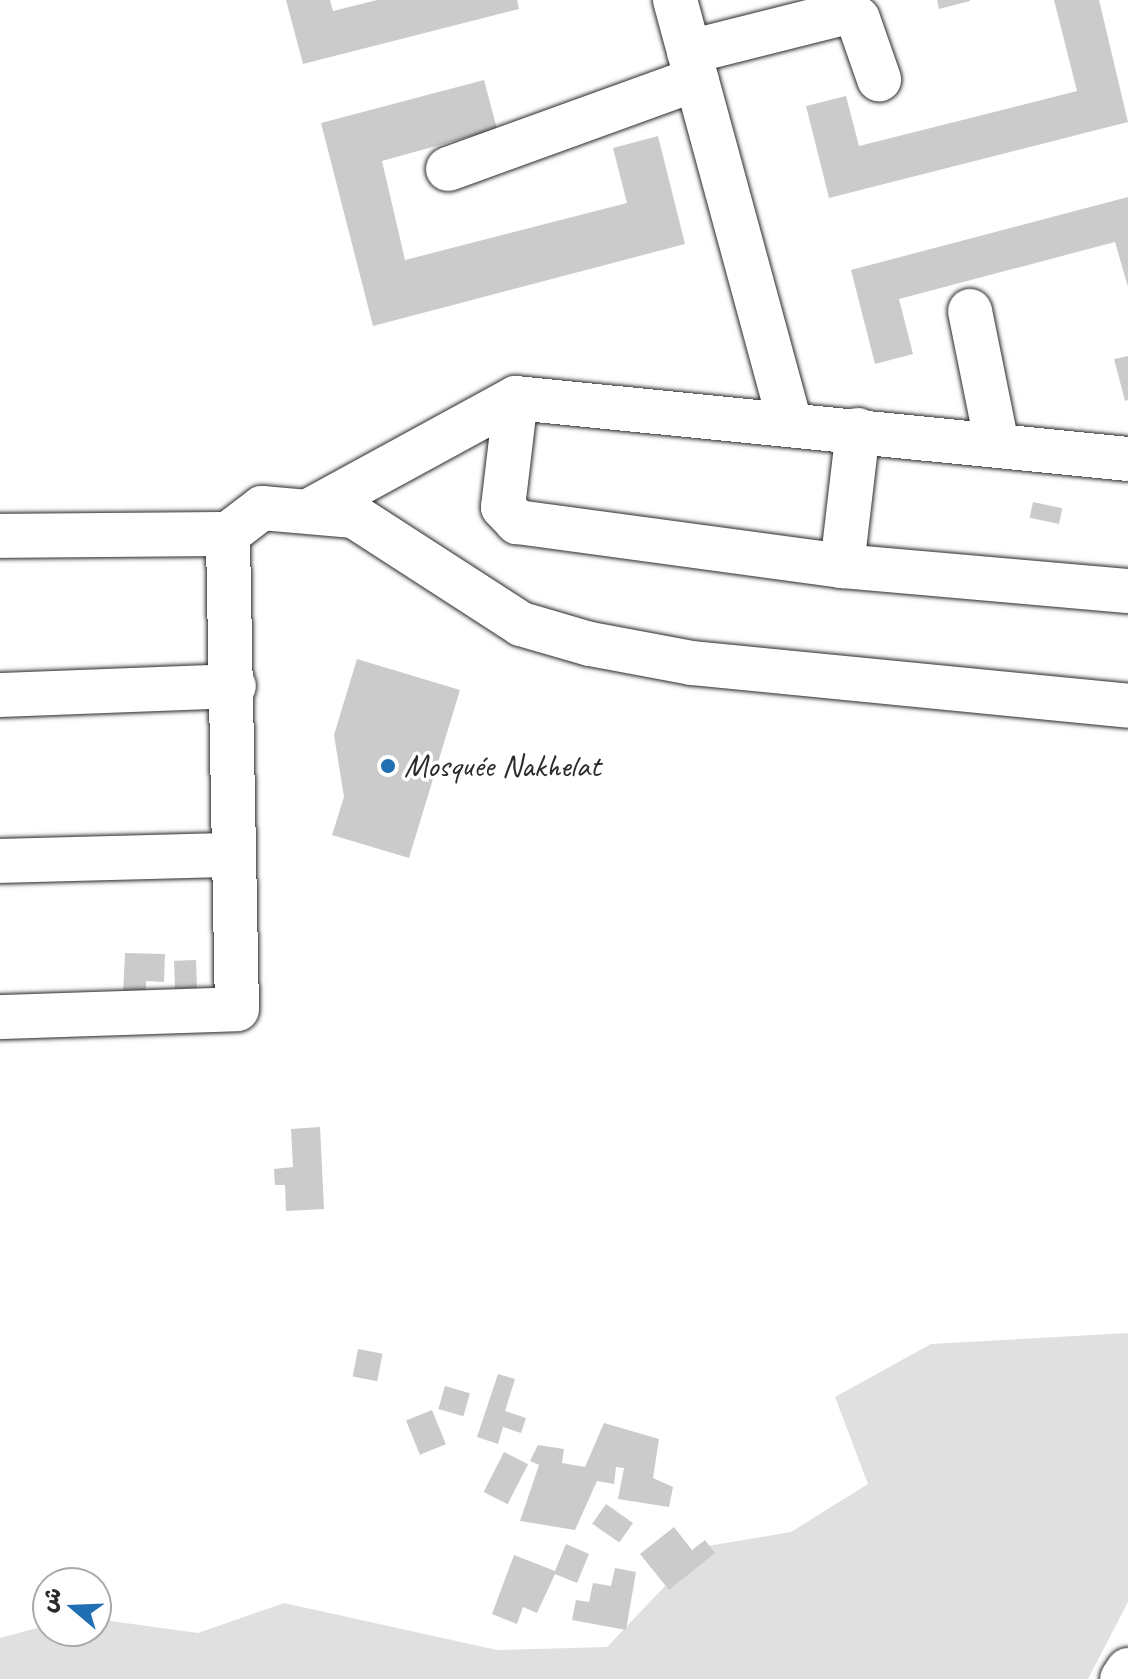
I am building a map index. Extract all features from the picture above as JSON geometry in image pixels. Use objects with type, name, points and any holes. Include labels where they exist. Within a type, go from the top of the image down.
[{"type":"main road","points":[[675,0],[789,420]]},
{"type":"main road","points":[[448,169],[693,66],[853,14],[879,79]]},
{"type":"main road","points":[[970,311],[997,445]]},
{"type":"main road","points":[[516,398],[503,507],[517,522],[842,566],[1128,591]]},
{"type":"main road","points":[[314,508],[516,398],[789,420],[1128,459]]},
{"type":"main road","points":[[842,566],[858,430]]},
{"type":"main road","points":[[0,536],[228,534],[262,508],[314,508],[389,533],[521,624],[590,644],[692,663],[1128,706]]},
{"type":"main road","points":[[0,1017],[237,1009],[232,855],[234,686],[228,534]]},
{"type":"main road","points":[[0,695],[234,686]]},
{"type":"main road","points":[[0,861],[232,855]]},
{"type":"main road","points":[[1122,1679],[1128,1670]]},
{"type":"shaded area","points":[[1128,1333],[1128,1602],[1088,1679],[0,1679],[0,1638],[32,1629],[32,1647],[112,1647],[112,1621],[198,1633],[284,1603],[497,1650],[607,1647],[702,1547],[791,1532],[868,1484],[835,1397],[931,1344]]},
{"type":"building","points":[[286,0],[330,0],[333,11],[377,0],[517,0],[519,9],[303,64]]},
{"type":"building","points":[[937,0],[970,0],[970,1],[939,9]]},
{"type":"building","points":[[1054,0],[1099,0],[1128,122],[829,198],[806,106],[846,96],[859,146],[1077,91]]},
{"type":"building","points":[[484,80],[497,129],[382,161],[405,260],[627,203],[613,148],[658,136],[685,244],[373,326],[321,123]]},
{"type":"building","points":[[1128,197],[1128,287],[1115,242],[899,299],[913,354],[875,364],[851,270]]},
{"type":"building","points":[[1128,356],[1128,400],[1125,401],[1114,359]]},
{"type":"building","points":[[1033,502],[1062,508],[1059,524],[1030,518]]},
{"type":"building","name":"Mosquée Nakhelat","points":[[357,659],[460,690],[409,858],[332,835],[344,797],[334,735]]},
{"type":"building","points":[[125,953],[165,954],[164,982],[146,981],[146,997],[123,996]]},
{"type":"building","points":[[196,960],[197,988],[175,989],[174,961]]},
{"type":"building","points":[[320,1127],[324,1209],[286,1211],[285,1185],[275,1185],[274,1169],[293,1167],[291,1129]]},
{"type":"building","points":[[358,1349],[383,1354],[377,1381],[353,1376]]},
{"type":"building","points":[[498,1374],[515,1379],[505,1411],[526,1418],[521,1433],[503,1427],[498,1444],[477,1437]]},
{"type":"building","points":[[445,1386],[470,1393],[463,1416],[438,1409]]},
{"type":"building","points":[[432,1410],[446,1444],[420,1455],[406,1420]]},
{"type":"building","points":[[604,1423],[659,1439],[653,1478],[673,1487],[669,1507],[618,1499],[624,1468],[616,1467],[614,1484],[597,1481],[575,1530],[520,1521],[539,1465],[530,1461],[538,1445],[564,1449],[562,1463],[585,1467]]},
{"type":"building","points":[[504,1452],[528,1464],[508,1504],[484,1492]]},
{"type":"building","points":[[606,1504],[633,1523],[619,1543],[592,1524]]},
{"type":"building","points":[[674,1527],[692,1550],[705,1540],[715,1553],[669,1590],[640,1554]]},
{"type":"building","points":[[566,1544],[589,1554],[577,1583],[555,1574],[537,1613],[523,1607],[517,1624],[492,1614],[514,1555],[555,1571]]},
{"type":"building","points":[[615,1568],[636,1572],[626,1630],[572,1620],[576,1600],[589,1602],[593,1583],[611,1586]]},
{"type":"place","name":"Mosquée Nakhelat","points":[[388,766]]}]
